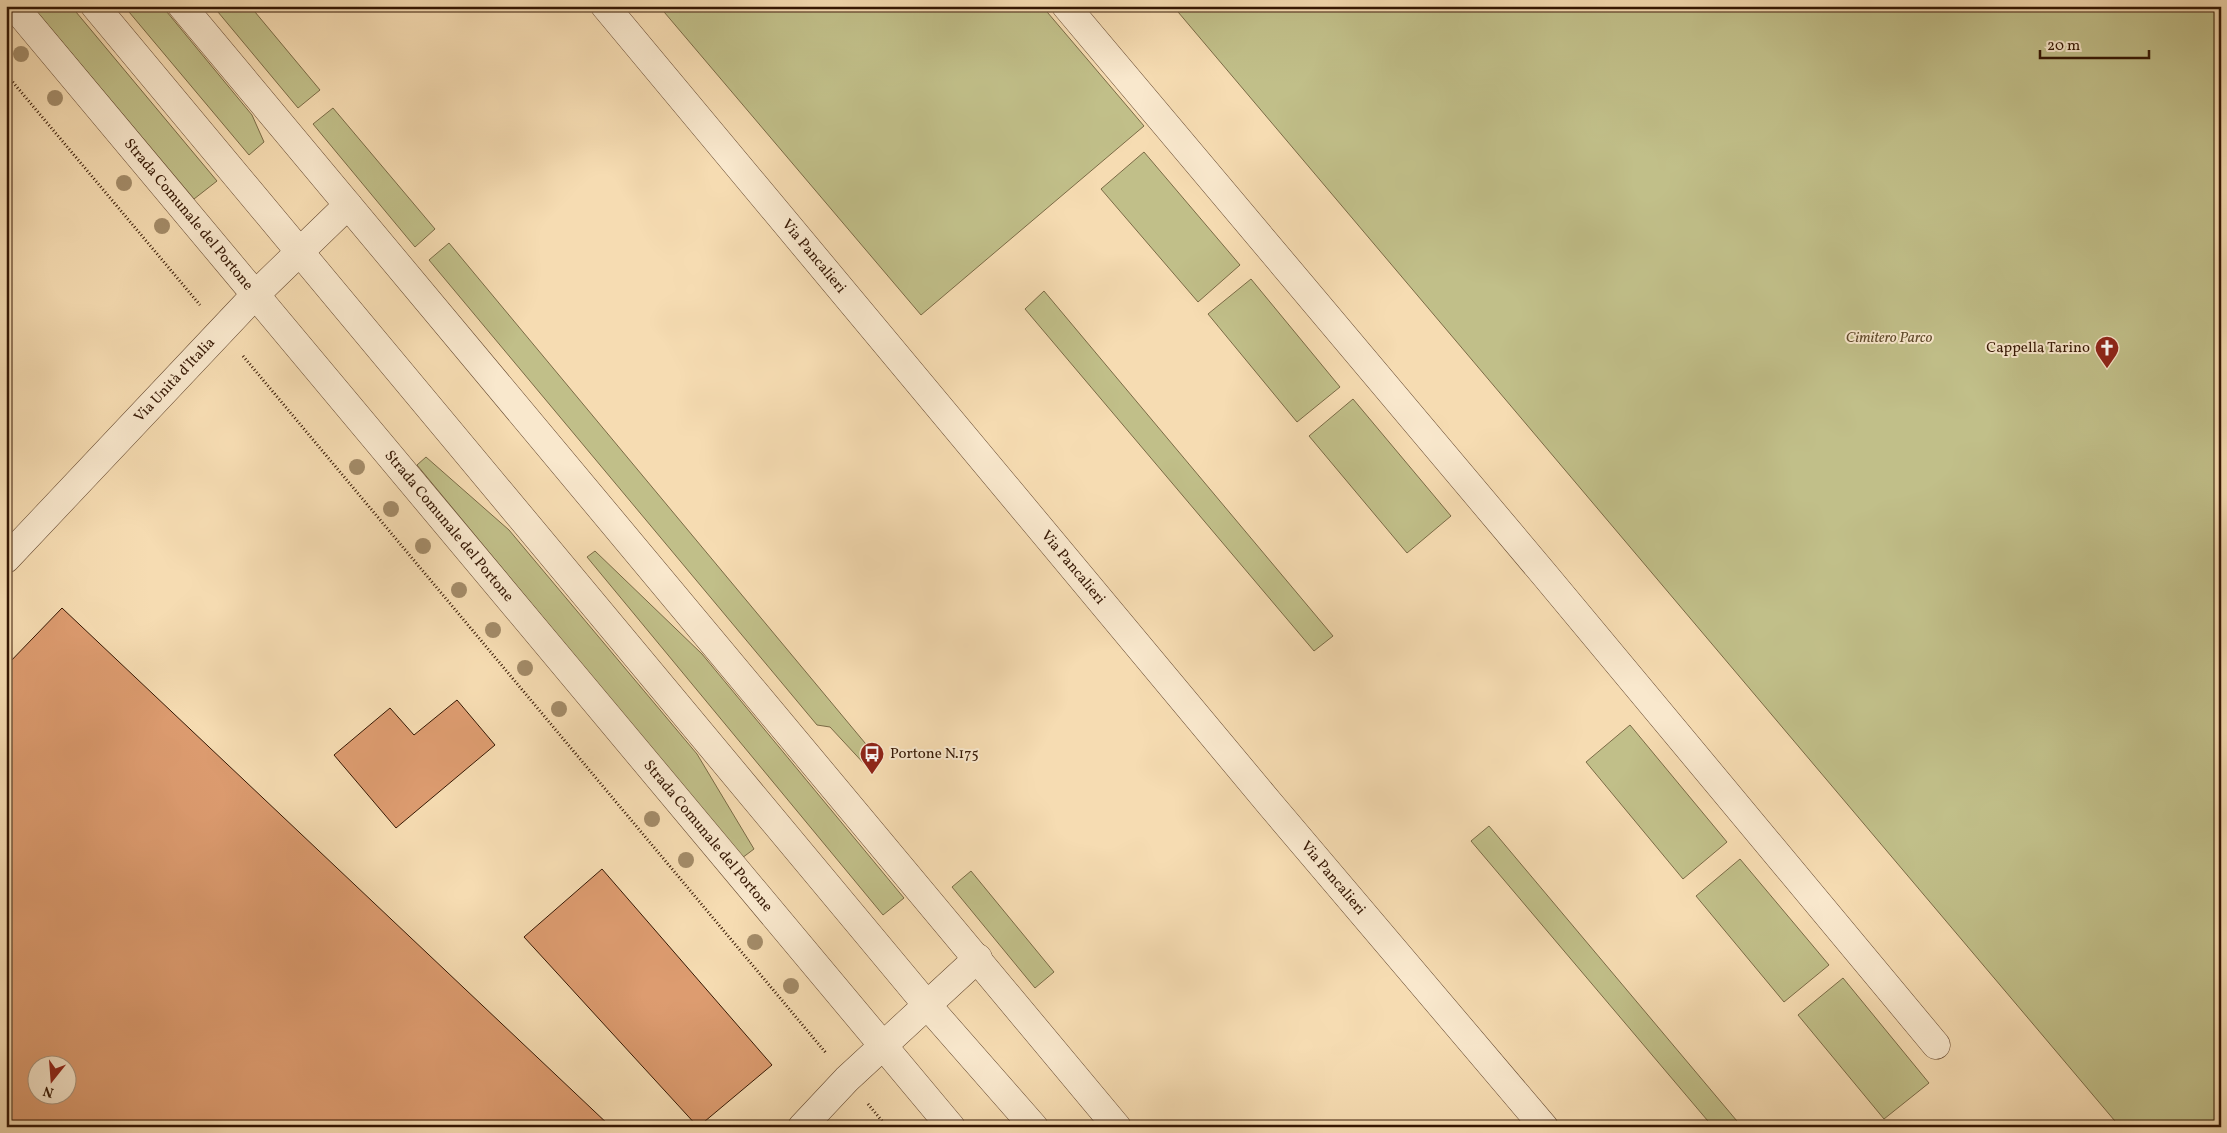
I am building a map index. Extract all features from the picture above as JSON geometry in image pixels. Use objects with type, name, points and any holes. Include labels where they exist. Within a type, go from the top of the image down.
[{"type":"street","name":"Strada Comunale del Portone","points":[[14,6],[951,1127]]},
{"type":"street","points":[[95,6],[927,1005],[1034,1127]]},
{"type":"street","points":[[182,6],[978,958],[1117,1127]]},
{"type":"street","name":"Via Pancalieri","points":[[605,6],[1263,797],[1544,1127]]},
{"type":"street","points":[[1066,6],[1544,574],[1936,1045]]},
{"type":"street","name":"Via Unità d'Italia","points":[[6,559],[221,330],[348,205]]},
{"type":"street","points":[[802,1127],[847,1079],[978,958]]},
{"type":"path","points":[[6,74],[887,1127]]},
{"type":"green space","points":[[32,6],[71,6],[217,181],[194,199]]},
{"type":"green space","points":[[124,6],[162,6],[252,115],[264,142],[249,155]]},
{"type":"green space","points":[[213,6],[250,6],[320,90],[298,108]]},
{"type":"green space","points":[[659,6],[1042,6],[1144,126],[921,315]]},
{"type":"green space","name":"Cimitero Parco","points":[[1173,6],[2221,6],[2221,1127],[2120,1127]]},
{"type":"green space","points":[[333,108],[435,229],[415,247],[313,124]]},
{"type":"green space","points":[[1144,152],[1240,265],[1198,302],[1101,189]]},
{"type":"green space","points":[[449,243],[880,761],[868,768],[830,727],[817,725],[429,260]]},
{"type":"green space","points":[[1251,279],[1340,387],[1297,422],[1208,314]]},
{"type":"green space","points":[[1044,291],[1333,636],[1314,651],[1025,309]]},
{"type":"green space","points":[[1353,399],[1451,516],[1407,553],[1309,436]]},
{"type":"green space","points":[[426,457],[509,530],[697,754],[754,849],[742,858],[417,465]]},
{"type":"green space","points":[[595,551],[702,654],[904,898],[883,915],[587,557]]},
{"type":"green space","points":[[1630,725],[1727,842],[1683,879],[1586,762]]},
{"type":"green space","points":[[1489,826],[1742,1127],[1713,1127],[1471,841]]},
{"type":"green space","points":[[1740,859],[1829,965],[1784,1002],[1696,896]]},
{"type":"green space","points":[[971,871],[1054,972],[1035,988],[952,887]]},
{"type":"green space","points":[[1843,978],[1929,1083],[1884,1119],[1798,1015]]},
{"type":"building","points":[[62,608],[611,1127],[6,1127],[6,666]]},
{"type":"building","points":[[457,700],[495,745],[396,828],[334,755],[390,708],[414,735]]},
{"type":"building","points":[[602,869],[772,1065],[698,1127],[524,937]]},
{"type":"place","name":"Cappella Tarino","points":[[2107,369]]},
{"type":"place","name":"Portone N.175","points":[[872,775]]}]
